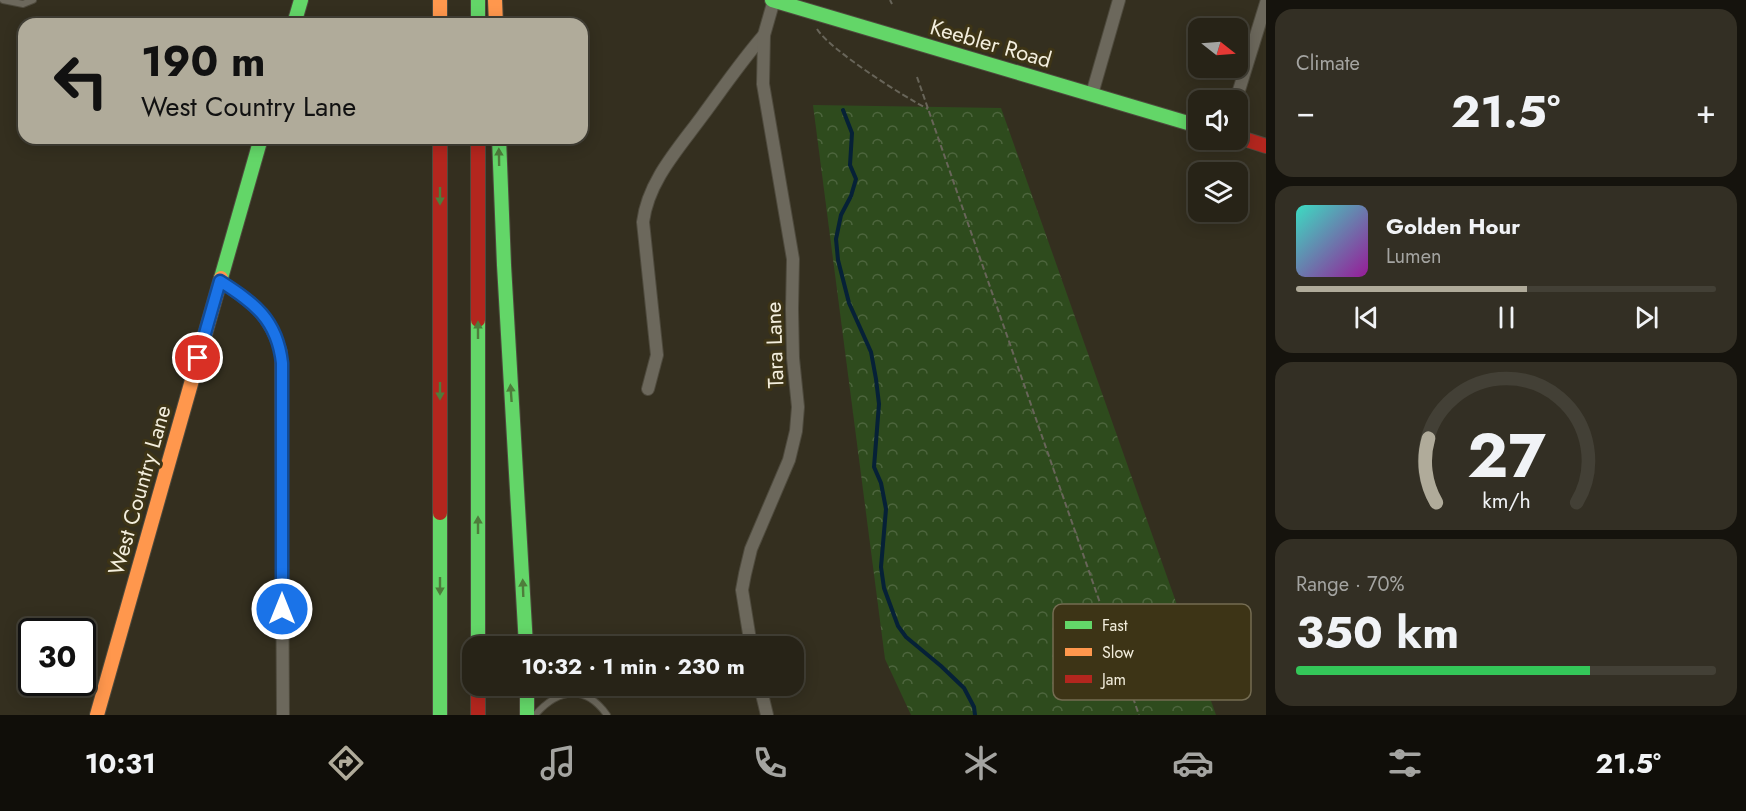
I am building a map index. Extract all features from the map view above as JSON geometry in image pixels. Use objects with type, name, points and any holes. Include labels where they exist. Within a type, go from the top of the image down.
[{"type":"main road","points":[[296,18],[301,0]]},
{"type":"main road","points":[[440,0],[440,18]]},
{"type":"main road","points":[[478,0],[478,18]]},
{"type":"main road","points":[[495,0],[496,18]]},
{"type":"main road","name":"Keebler Road","points":[[773,0],[1188,123]]},
{"type":"main road","points":[[1248,140],[1266,146]]},
{"type":"main road","name":"West Country Lane","points":[[97,715],[259,144]]},
{"type":"main road","points":[[440,144],[440,715]]},
{"type":"main road","points":[[478,144],[478,636]]},
{"type":"main road","points":[[499,144],[506,319],[526,636]]},
{"type":"main road","points":[[478,696],[478,715]]},
{"type":"main road","points":[[527,696],[527,715]]},
{"type":"street","name":"Tara Lane","points":[[749,636],[742,590],[745,574],[751,549],[789,460],[798,407],[793,348],[794,259],[763,84],[764,35],[773,0]]},
{"type":"street","points":[[1092,94],[1119,0]]},
{"type":"street","points":[[1239,90],[1266,3]]},
{"type":"street","name":"Tara Lane","points":[[648,389],[657,355],[643,222],[645,205],[663,169],[764,35]]},
{"type":"street","points":[[220,281],[263,313],[281,352],[282,715]]},
{"type":"street","points":[[762,696],[767,715]]},
{"type":"lane","points":[[3,0],[22,3],[33,0]]},
{"type":"lane","points":[[535,715],[556,696],[569,693],[583,695],[593,700],[607,715]]},
{"type":"path","points":[[818,14],[816,26],[827,40],[888,85],[928,110]]},
{"type":"path","points":[[917,77],[1099,604]]},
{"type":"path","points":[[1133,700],[1138,715]]},
{"type":"green space","points":[[813,105],[1001,108],[1177,604],[1053,604],[1053,700],[1211,700],[1216,715],[911,715],[885,659]]},
{"type":"waterway","points":[[843,110],[852,133],[850,165],[856,179],[851,196],[841,215],[836,239],[838,260],[849,303],[871,352],[876,379],[879,404],[874,467],[881,483],[886,509],[881,567],[884,588],[898,626],[906,637],[964,688],[974,707],[975,715]]},
{"type":"traffic: fast","points":[[296,18],[301,0]]},
{"type":"traffic: fast","points":[[478,0],[478,18]]},
{"type":"traffic: fast","points":[[772,0],[1188,123]]},
{"type":"traffic: fast","points":[[221,278],[259,144]]},
{"type":"traffic: fast","points":[[499,144],[525,636]]},
{"type":"traffic: fast","points":[[478,320],[478,636]]},
{"type":"traffic: fast","points":[[440,513],[440,715]]},
{"type":"traffic: fast","points":[[527,696],[527,715]]},
{"type":"traffic: slow","points":[[440,0],[440,18]]},
{"type":"traffic: slow","points":[[495,0],[496,18]]},
{"type":"traffic: slow","points":[[97,715],[221,278]]},
{"type":"traffic: jam","points":[[1248,140],[1266,146]]},
{"type":"traffic: jam","points":[[440,144],[440,513]]},
{"type":"traffic: jam","points":[[478,144],[478,320]]},
{"type":"traffic: jam","points":[[478,696],[478,715]]},
{"type":"route","points":[[198,358],[220,281],[263,313],[278,341],[282,363],[282,609]]}]
